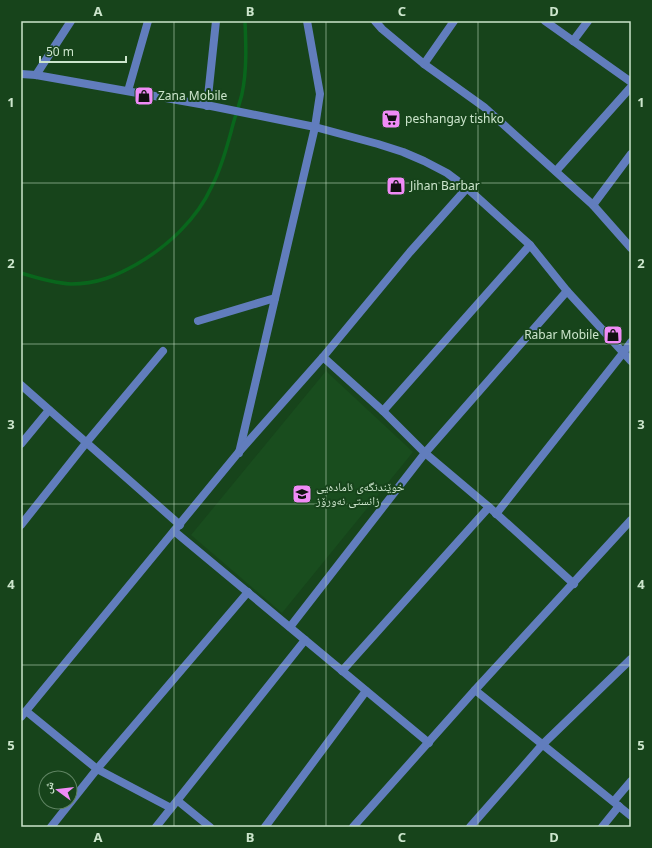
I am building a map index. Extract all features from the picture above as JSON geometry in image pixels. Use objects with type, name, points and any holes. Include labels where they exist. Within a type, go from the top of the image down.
[{"type":"street","points":[[36,75],[71,21]]},
{"type":"street","points":[[128,91],[148,21]]},
{"type":"street","points":[[209,106],[216,21]]},
{"type":"street","points":[[238,453],[275,298],[314,127],[320,94],[307,21]]},
{"type":"street","points":[[375,21],[382,29],[424,64],[484,107],[593,205],[631,248]]},
{"type":"street","points":[[424,64],[454,21]]},
{"type":"street","points":[[545,21],[631,82]]},
{"type":"street","points":[[573,41],[588,21]]},
{"type":"street","points":[[21,74],[36,75],[128,91],[314,127],[378,144],[424,161],[447,173],[467,188],[530,245],[567,291],[631,361]]},
{"type":"street","points":[[556,172],[631,87]]},
{"type":"street","points":[[593,205],[631,154]]},
{"type":"street","points":[[171,808],[97,769],[23,714],[238,453],[323,357],[410,252],[467,188]]},
{"type":"street","points":[[383,411],[530,245]]},
{"type":"street","points":[[290,627],[425,453],[567,291]]},
{"type":"street","points":[[198,321],[275,298]]},
{"type":"street","points":[[496,514],[631,342]]},
{"type":"street","points":[[21,524],[162,351]]},
{"type":"street","points":[[323,357],[383,411],[425,453],[489,507],[574,584]]},
{"type":"street","points":[[21,386],[50,410],[248,592],[429,743]]},
{"type":"street","points":[[21,444],[50,410]]},
{"type":"street","points":[[342,671],[489,507]]},
{"type":"street","points":[[353,827],[475,690],[574,584],[631,520]]},
{"type":"street","points":[[51,827],[97,769],[248,592]]},
{"type":"street","points":[[156,827],[305,640]]},
{"type":"street","points":[[470,827],[542,745],[631,659]]},
{"type":"street","points":[[475,690],[631,816]]},
{"type":"street","points":[[265,827],[366,691]]},
{"type":"street","points":[[602,827],[631,781]]},
{"type":"street","points":[[178,801],[210,827]]},
{"type":"shaded area","name":"خوێندنگەی ئامادەیی زانستی نەورۆز","points":[[326,371],[413,452],[282,613],[191,535]]},
{"type":"waterway","points":[[21,273],[71,284],[89,283],[114,276],[149,257],[160,249],[190,220],[206,198],[218,173],[241,99],[244,85],[246,48],[245,21]]},
{"type":"place","name":"Zana Mobile","points":[[144,96]]},
{"type":"place","name":"peshangay tishko","points":[[391,119]]},
{"type":"place","name":"Jihan Barbar","points":[[396,186]]},
{"type":"place","name":"Rabar Mobile","points":[[613,335]]},
{"type":"place","name":"خوێندنگەی ئامادەیی زانستی نەورۆز","points":[[302,494]]}]
